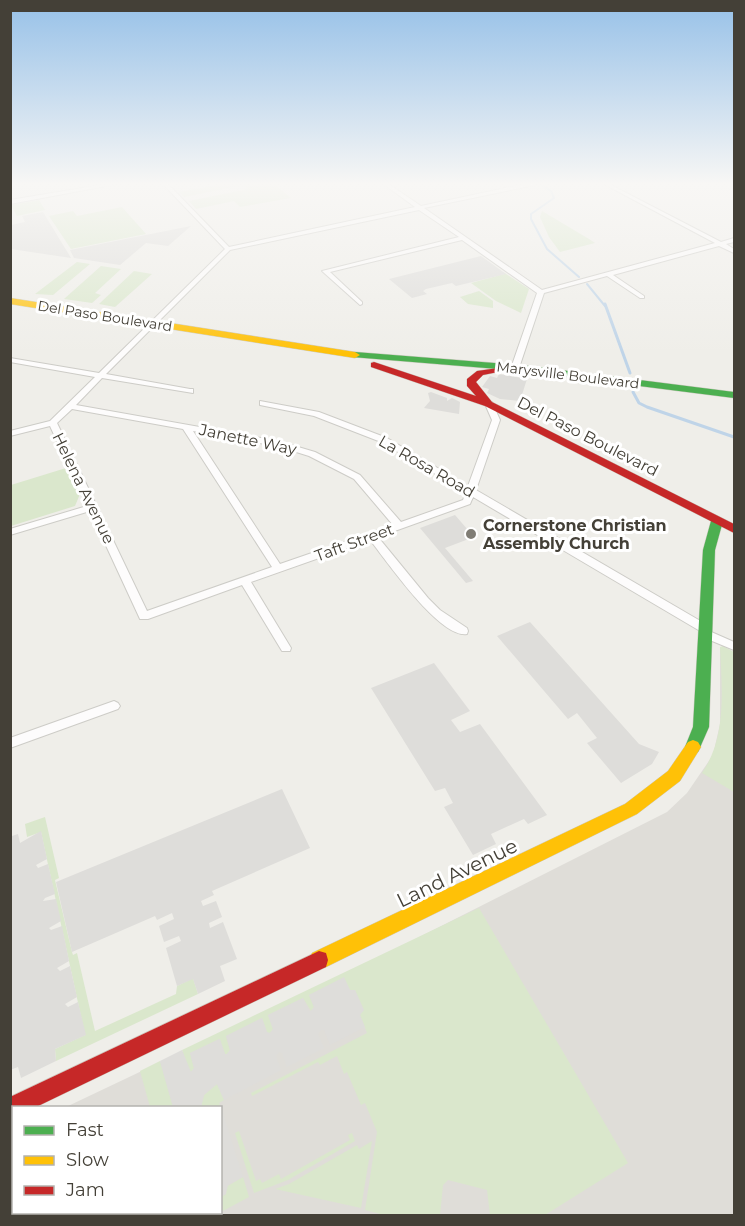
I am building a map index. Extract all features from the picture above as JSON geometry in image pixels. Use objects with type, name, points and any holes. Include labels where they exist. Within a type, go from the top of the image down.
[{"type":"main road","name":"Del Paso Boulevard","points":[[10,301],[306,347]]},
{"type":"main road","name":"Marysville Boulevard","points":[[306,347],[314,344],[394,354],[407,358],[515,368],[735,395]]},
{"type":"main road","name":"Marysville Boulevard","points":[[306,347],[309,350],[394,360],[407,358]]},
{"type":"main road","name":"Del Paso Boulevard","points":[[325,352],[423,380],[489,404],[735,529]]},
{"type":"main road","points":[[407,358],[435,376],[489,404]]},
{"type":"main road","points":[[407,358],[411,367],[423,380]]},
{"type":"main road","points":[[489,404],[472,386],[474,376],[488,371],[515,368]]},
{"type":"main road","name":"Land Avenue","points":[[14,1106],[654,797],[681,771],[698,738],[703,711],[704,631],[709,550],[717,521]]},
{"type":"street","points":[[219,240],[228,249],[268,240]]},
{"type":"street","points":[[360,303],[324,271],[455,240]]},
{"type":"street","points":[[467,240],[541,292],[734,240]]},
{"type":"street","points":[[714,240],[735,251]]},
{"type":"street","name":"Helena Avenue","points":[[144,616],[52,423],[228,249]]},
{"type":"street","points":[[609,274],[642,297]]},
{"type":"street","points":[[515,368],[541,292]]},
{"type":"street","points":[[10,360],[190,391]]},
{"type":"street","name":"La Rosa Road","points":[[263,403],[316,414],[362,430],[470,491],[704,631],[735,646]]},
{"type":"street","points":[[470,491],[495,420],[489,404]]},
{"type":"street","name":"Janette Way","points":[[70,406],[278,444],[328,460],[366,485],[399,525]]},
{"type":"street","points":[[10,434],[52,423]]},
{"type":"street","points":[[186,427],[278,569]]},
{"type":"street","name":"Taft Street","points":[[144,616],[466,502],[470,491]]},
{"type":"street","points":[[10,532],[94,507]]},
{"type":"street","points":[[372,535],[440,618],[463,631]]},
{"type":"street","points":[[244,581],[286,648]]},
{"type":"street","points":[[11,740],[114,706]]},
{"type":"shaded area","points":[[11,240],[60,240],[71,258],[11,249]]},
{"type":"shaded area","points":[[119,240],[175,240],[168,246],[146,243],[120,265],[74,258],[70,250]]},
{"type":"shaded area","points":[[481,256],[506,274],[456,286],[452,283],[426,289],[423,291],[427,294],[412,298],[389,279]]},
{"type":"shaded area","points":[[499,374],[527,379],[520,401],[500,399],[487,393],[489,389],[482,387],[490,376],[497,378]]},
{"type":"shaded area","points":[[428,393],[447,398],[447,401],[452,398],[460,402],[459,414],[424,408],[430,401]]},
{"type":"shaded area","points":[[455,515],[474,537],[445,548],[473,581],[466,583],[420,528]]},
{"type":"shaded area","points":[[530,622],[639,744],[659,752],[652,764],[621,783],[587,743],[597,738],[577,713],[568,719],[497,636]]},
{"type":"shaded area","points":[[720,647],[734,655],[734,1215],[11,1216],[10,1134],[12,1133],[12,1214],[222,1214],[222,1106],[68,1106],[350,972],[667,812],[687,793],[713,755],[720,724]]},
{"type":"shaded area","points":[[434,663],[470,711],[451,720],[460,732],[480,724],[547,815],[528,824],[524,819],[491,834],[496,844],[473,855],[444,807],[453,803],[445,788],[435,791],[371,688]]},
{"type":"shaded area","points":[[282,789],[310,848],[212,891],[214,895],[201,901],[203,906],[216,901],[222,917],[209,923],[210,928],[223,922],[237,959],[220,966],[225,981],[198,994],[193,979],[177,986],[166,948],[181,941],[179,936],[164,942],[159,926],[174,919],[172,913],[157,920],[155,916],[72,952],[56,882]]},
{"type":"shaded area","points":[[11,830],[12,836],[18,834],[20,843],[41,831],[47,859],[36,865],[38,868],[48,864],[55,894],[43,901],[56,899],[61,921],[49,928],[51,930],[62,926],[69,961],[57,968],[60,971],[70,966],[77,997],[65,1004],[68,1007],[78,1002],[86,1035],[55,1049],[56,1061],[21,1078],[18,1067],[10,1070]]},
{"type":"shaded area","points":[[344,977],[350,990],[355,990],[364,1010],[360,1015],[365,1027],[330,1045],[324,1030],[321,1030],[318,1034],[324,1048],[287,1067],[282,1053],[279,1052],[276,1056],[281,1070],[224,1100],[217,1084],[204,1095],[201,1106],[173,1106],[160,1061],[182,1050],[191,1072],[194,1068],[190,1053],[220,1039],[225,1054],[227,1054],[230,1050],[226,1036],[262,1018],[267,1032],[270,1033],[273,1029],[268,1015],[303,998],[311,1011],[314,1007],[309,995]]},
{"type":"shaded area","points":[[222,1110],[243,1177],[228,1185],[226,1194],[222,1196]]},
{"type":"green space","points":[[65,240],[115,240],[71,249]]},
{"type":"green space","points":[[551,240],[590,240],[595,243],[560,252]]},
{"type":"green space","points":[[77,262],[90,264],[53,295],[35,294]]},
{"type":"green space","points":[[101,266],[121,269],[95,293],[101,295],[92,303],[64,299]]},
{"type":"green space","points":[[134,271],[152,274],[115,307],[99,304]]},
{"type":"green space","points":[[502,272],[529,289],[521,313],[496,301],[471,283],[504,274]]},
{"type":"green space","points":[[479,291],[493,301],[493,308],[468,304],[460,297]]},
{"type":"green space","points":[[66,468],[80,494],[75,506],[11,526],[11,485]]},
{"type":"green space","points":[[723,646],[734,652],[734,792],[702,773],[716,744],[719,728],[722,696],[720,647]]},
{"type":"green space","points":[[45,817],[59,878],[55,880],[72,952],[73,955],[77,953],[95,1031],[176,994],[177,986],[193,978],[198,994],[56,1061],[55,1049],[85,1035],[41,832],[27,837],[25,824]]},
{"type":"green space","points":[[479,908],[628,1163],[545,1215],[490,1215],[487,1190],[448,1180],[443,1185],[440,1215],[384,1215],[365,1210],[377,1132],[365,1103],[361,1105],[347,1072],[344,1074],[337,1056],[320,1065],[318,1062],[252,1096],[251,1093],[367,1033],[360,1015],[363,1009],[355,990],[350,990],[344,978],[309,995],[314,1007],[311,1011],[303,998],[268,1015],[273,1029],[270,1033],[267,1033],[262,1018],[226,1036],[230,1050],[227,1054],[219,1039],[190,1053],[194,1068],[191,1072],[189,1070],[182,1050]]},
{"type":"green space","points":[[160,1061],[173,1106],[150,1106],[140,1071]]},
{"type":"green space","points":[[217,1084],[224,1100],[219,1103],[220,1106],[201,1106],[204,1095]]},
{"type":"green space","points":[[239,1131],[256,1181],[260,1179],[262,1183],[279,1174],[281,1179],[350,1140],[348,1135],[352,1133],[355,1141],[288,1180],[254,1193],[235,1133]]},
{"type":"green space","points":[[372,1141],[361,1208],[275,1189],[289,1184],[357,1145],[359,1149]]},
{"type":"green space","points":[[243,1177],[249,1197],[222,1211],[222,1196],[226,1194],[226,1187]]},
{"type":"waterway","points":[[542,240],[547,249],[579,277]]},
{"type":"waterway","points":[[587,284],[605,306]]},
{"type":"waterway","points":[[605,304],[630,373]]},
{"type":"waterway","points":[[633,392],[639,403],[647,407],[734,437]]},
{"type":"traffic: fast","points":[[355,355],[521,368],[734,395]]},
{"type":"traffic: fast","points":[[693,747],[701,727],[709,550],[717,521]]},
{"type":"traffic: slow","points":[[10,301],[355,355]]},
{"type":"traffic: slow","points":[[319,960],[631,809],[674,776],[693,747]]},
{"type":"traffic: jam","points":[[374,365],[489,404],[734,529]]},
{"type":"traffic: jam","points":[[487,402],[472,386],[471,381],[480,373],[495,370]]},
{"type":"traffic: jam","points":[[14,1106],[319,960]]},
{"type":"place","name":"Cornerstone Christian Assembly Church","points":[[471,534]]}]
